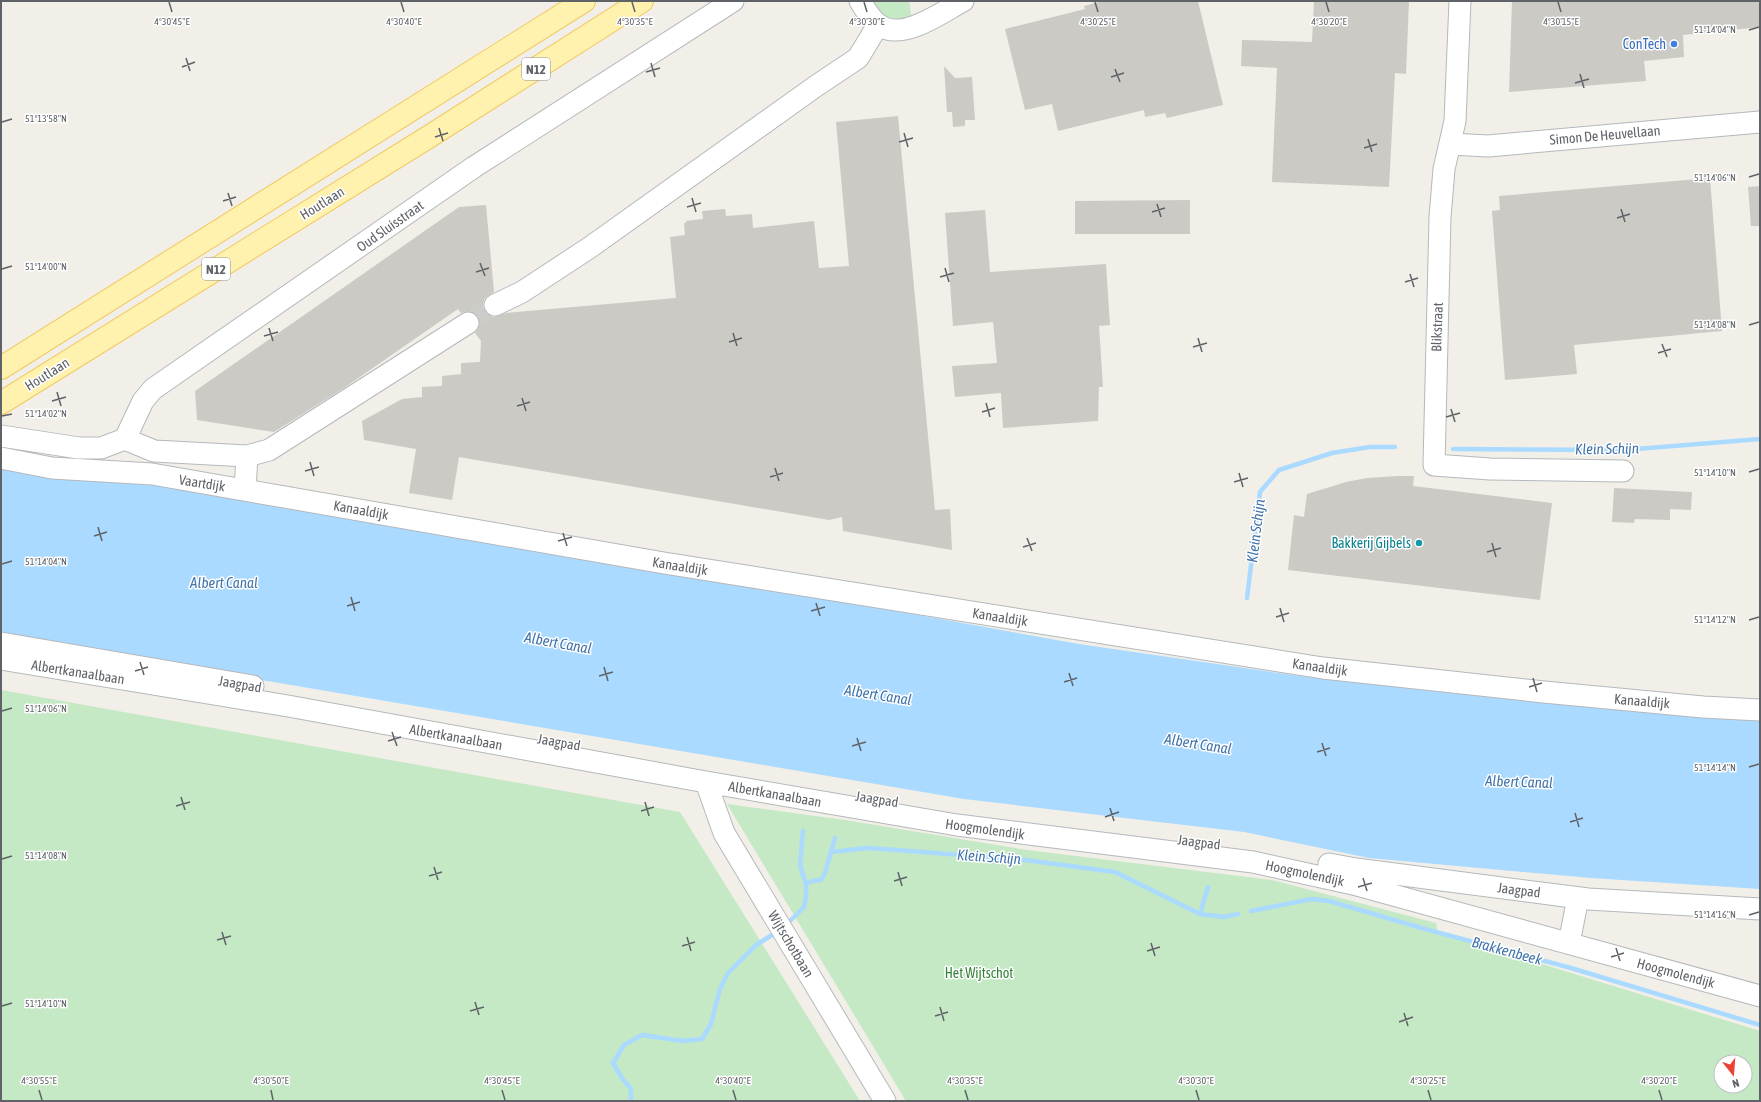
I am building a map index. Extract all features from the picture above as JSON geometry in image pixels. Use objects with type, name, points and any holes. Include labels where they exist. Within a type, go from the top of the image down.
[{"type":"main road","name":"N12","points":[[1,368],[584,1]]},
{"type":"main road","name":"Houtlaan","points":[[1,403],[430,136],[642,1]]},
{"type":"street","name":"Oud Sluisstraat","points":[[125,439],[143,401],[153,388],[474,167],[733,1]]},
{"type":"street","points":[[860,1],[878,25],[890,31],[912,28],[963,1]]},
{"type":"street","name":"Blikstraat","points":[[1460,1],[1455,121],[1444,170],[1440,217],[1434,465],[1490,469],[1623,471]]},
{"type":"street","points":[[496,305],[522,292],[589,248],[812,89],[858,58],[878,25]]},
{"type":"street","name":"Simon De Heuvellaan","points":[[1450,144],[1488,146],[1760,122]]},
{"type":"street","points":[[247,456],[269,450],[468,323]]},
{"type":"street","points":[[1,436],[79,448],[101,448],[125,439]]},
{"type":"street","name":"Vaartdijk","points":[[1,458],[52,468],[152,474],[245,490],[247,456],[154,452],[125,439]]},
{"type":"street","name":"Kanaaldijk","points":[[245,490],[679,566],[1323,668],[1544,692],[1703,707],[1760,710]]},
{"type":"street","name":"Jaagpad","points":[[1,643],[261,687],[834,792],[960,813],[1256,848],[1356,869],[1578,898],[1760,909]]},
{"type":"street","name":"Albertkanaalbaan","points":[[1,659],[288,706],[840,805]]},
{"type":"street","name":"Wijtschotbaan","points":[[706,782],[724,833],[886,1101]]},
{"type":"street","name":"Hoogmolendijk","points":[[840,805],[958,825],[1253,862],[1353,884],[1760,996]]},
{"type":"street","points":[[1569,943],[1578,898]]},
{"type":"green space","points":[[872,1],[909,1],[912,21],[883,19]]},
{"type":"green space","points":[[1,690],[680,812],[860,1101],[1,1101]]},
{"type":"green space","name":"Het Wijtschot","points":[[727,804],[845,820],[1027,850],[1272,880],[1436,923],[1438,932],[1760,1031],[1760,1101],[906,1101]]},
{"type":"water","name":"Albert Canal","points":[[1,464],[180,486],[1079,644],[1307,677],[1526,701],[1760,719],[1760,889],[1591,878],[1369,858],[1244,832],[964,799],[197,669],[1,634]]},
{"type":"building","points":[[1103,1],[1198,1],[1223,105],[1167,118],[1165,113],[1145,117],[1144,110],[1058,131],[1052,104],[1025,110],[1005,29],[1085,9],[1084,6]]},
{"type":"building","points":[[1314,1],[1409,1],[1406,74],[1395,73],[1389,187],[1272,182],[1277,68],[1241,66],[1242,40],[1312,42]]},
{"type":"building","points":[[1512,1],[1760,1],[1760,27],[1683,35],[1684,57],[1644,61],[1646,81],[1509,92]]},
{"type":"building","points":[[944,66],[955,78],[972,77],[975,120],[965,120],[965,126],[953,127],[952,112],[947,112]]},
{"type":"building","points":[[898,116],[935,510],[950,509],[952,550],[843,531],[842,517],[829,520],[459,457],[452,500],[409,493],[416,449],[364,440],[362,421],[402,399],[422,397],[422,387],[442,386],[442,376],[461,374],[461,363],[480,362],[481,341],[475,333],[479,328],[480,323],[478,317],[474,313],[468,311],[461,313],[458,309],[344,388],[274,432],[197,420],[195,391],[459,207],[486,205],[494,292],[485,298],[483,304],[484,311],[494,317],[506,313],[676,298],[670,237],[685,235],[684,223],[686,223],[686,221],[703,219],[702,211],[725,209],[726,216],[752,214],[753,228],[814,221],[819,268],[849,266],[836,122]]},
{"type":"building","points":[[1710,178],[1722,331],[1574,345],[1577,374],[1505,380],[1492,211],[1500,210],[1499,196]]},
{"type":"building","points":[[1760,186],[1760,226],[1751,226],[1748,187]]},
{"type":"building","points":[[1190,200],[1190,234],[1075,234],[1075,201]]},
{"type":"building","points":[[985,210],[990,272],[1106,264],[1110,325],[1099,326],[1103,387],[1099,387],[1098,421],[1003,428],[1001,393],[955,397],[952,366],[997,363],[993,322],[953,326],[945,213]]},
{"type":"building","name":"Bakkerij Gijbels","points":[[1414,476],[1413,486],[1552,503],[1540,600],[1288,570],[1294,515],[1304,517],[1307,494],[1346,482],[1367,478]]},
{"type":"building","points":[[1614,488],[1692,492],[1691,510],[1670,509],[1670,520],[1635,519],[1634,523],[1612,522]]},
{"type":"waterway","name":"Klein Schijn","points":[[1453,449],[1624,450],[1760,439]]},
{"type":"waterway","name":"Klein Schijn","points":[[1247,598],[1260,492],[1279,470],[1332,453],[1370,447],[1395,447]]},
{"type":"waterway","points":[[788,923],[804,907],[806,897],[806,884],[800,865],[803,831]]},
{"type":"waterway","name":"Klein Schijn","points":[[806,884],[812,881],[821,880],[825,873],[835,838]]},
{"type":"waterway","name":"Klein Schijn","points":[[831,852],[867,848],[897,850],[1025,860],[1115,872],[1200,914],[1208,887]]},
{"type":"waterway","name":"Brakkenbeek","points":[[1251,911],[1312,899],[1329,901],[1425,929],[1571,968],[1760,1025]]},
{"type":"waterway","name":"Brakkenbeek","points":[[1200,914],[1224,917],[1238,914]]},
{"type":"waterway","name":"Klein Schijn","points":[[631,1101],[631,1089],[613,1063],[624,1045],[642,1035],[683,1041],[702,1039],[711,1024],[720,989],[728,973],[756,945],[772,935]]},
{"type":"tunnel","points":[[468,323],[495,305]]},
{"type":"place","name":"ConTech","points":[[1674,44]]},
{"type":"place","name":"Bakkerij Gijbels","points":[[1419,543]]}]
